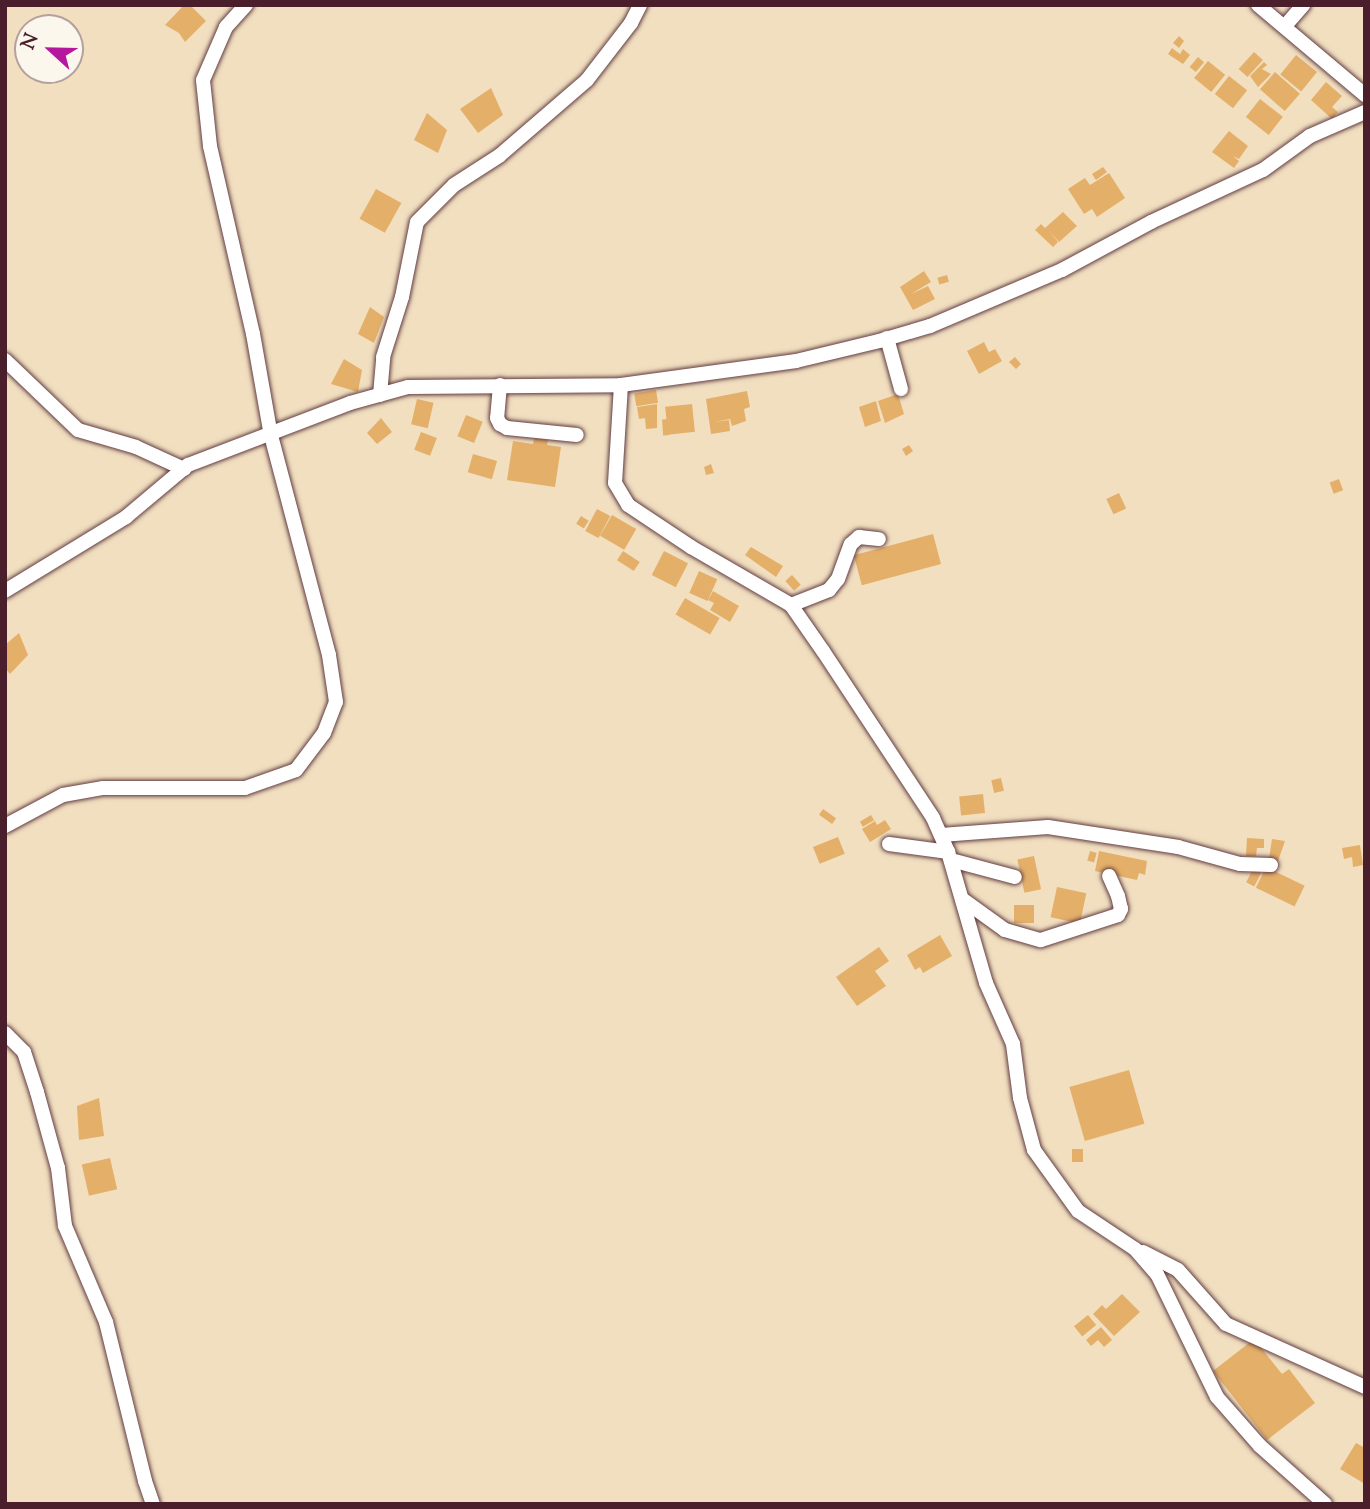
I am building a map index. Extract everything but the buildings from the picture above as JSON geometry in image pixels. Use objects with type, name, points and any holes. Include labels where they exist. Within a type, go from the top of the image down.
[{"type":"street","points":[[5,825],[63,795],[103,788],[245,788],[296,770],[324,733],[336,702],[329,655],[271,436],[253,334],[209,146],[204,80],[226,27],[246,5]]},
{"type":"street","points":[[380,395],[383,358],[401,298],[417,222],[454,184],[499,156],[587,80],[631,23],[640,5]]},
{"type":"street","points":[[1258,5],[1285,26],[1329,68],[1365,95]]},
{"type":"street","points":[[1285,26],[1303,5]]},
{"type":"street","points":[[5,592],[126,517],[184,469],[349,403],[408,387],[621,385],[796,361],[930,326],[1062,270],[1162,216],[1263,170],[1310,136],[1365,112]]},
{"type":"street","points":[[887,338],[901,389]]},
{"type":"street","points":[[5,360],[78,429],[136,447],[184,469]]},
{"type":"street","points":[[500,385],[497,418],[500,424],[507,428],[577,435]]},
{"type":"street","points":[[621,385],[615,483],[628,505],[691,547],[791,605],[933,818],[949,856],[986,983],[1013,1044],[1020,1098],[1034,1150],[1078,1211],[1135,1249],[1178,1270],[1226,1324],[1365,1387]]},
{"type":"street","points":[[791,605],[829,590],[838,579],[851,544],[859,537],[879,539]]},
{"type":"street","points":[[940,835],[955,836],[1048,827],[1178,847],[1240,864],[1271,865]]},
{"type":"street","points":[[889,844],[949,856],[1015,877]]},
{"type":"street","points":[[962,899],[1005,930],[1041,940],[1118,915],[1118,896],[1109,876]]},
{"type":"street","points":[[5,1033],[24,1052],[37,1092],[58,1168],[65,1226],[106,1322],[153,1504]]},
{"type":"street","points":[[1135,1249],[1157,1274],[1217,1397],[1260,1446],[1325,1504]]}]
